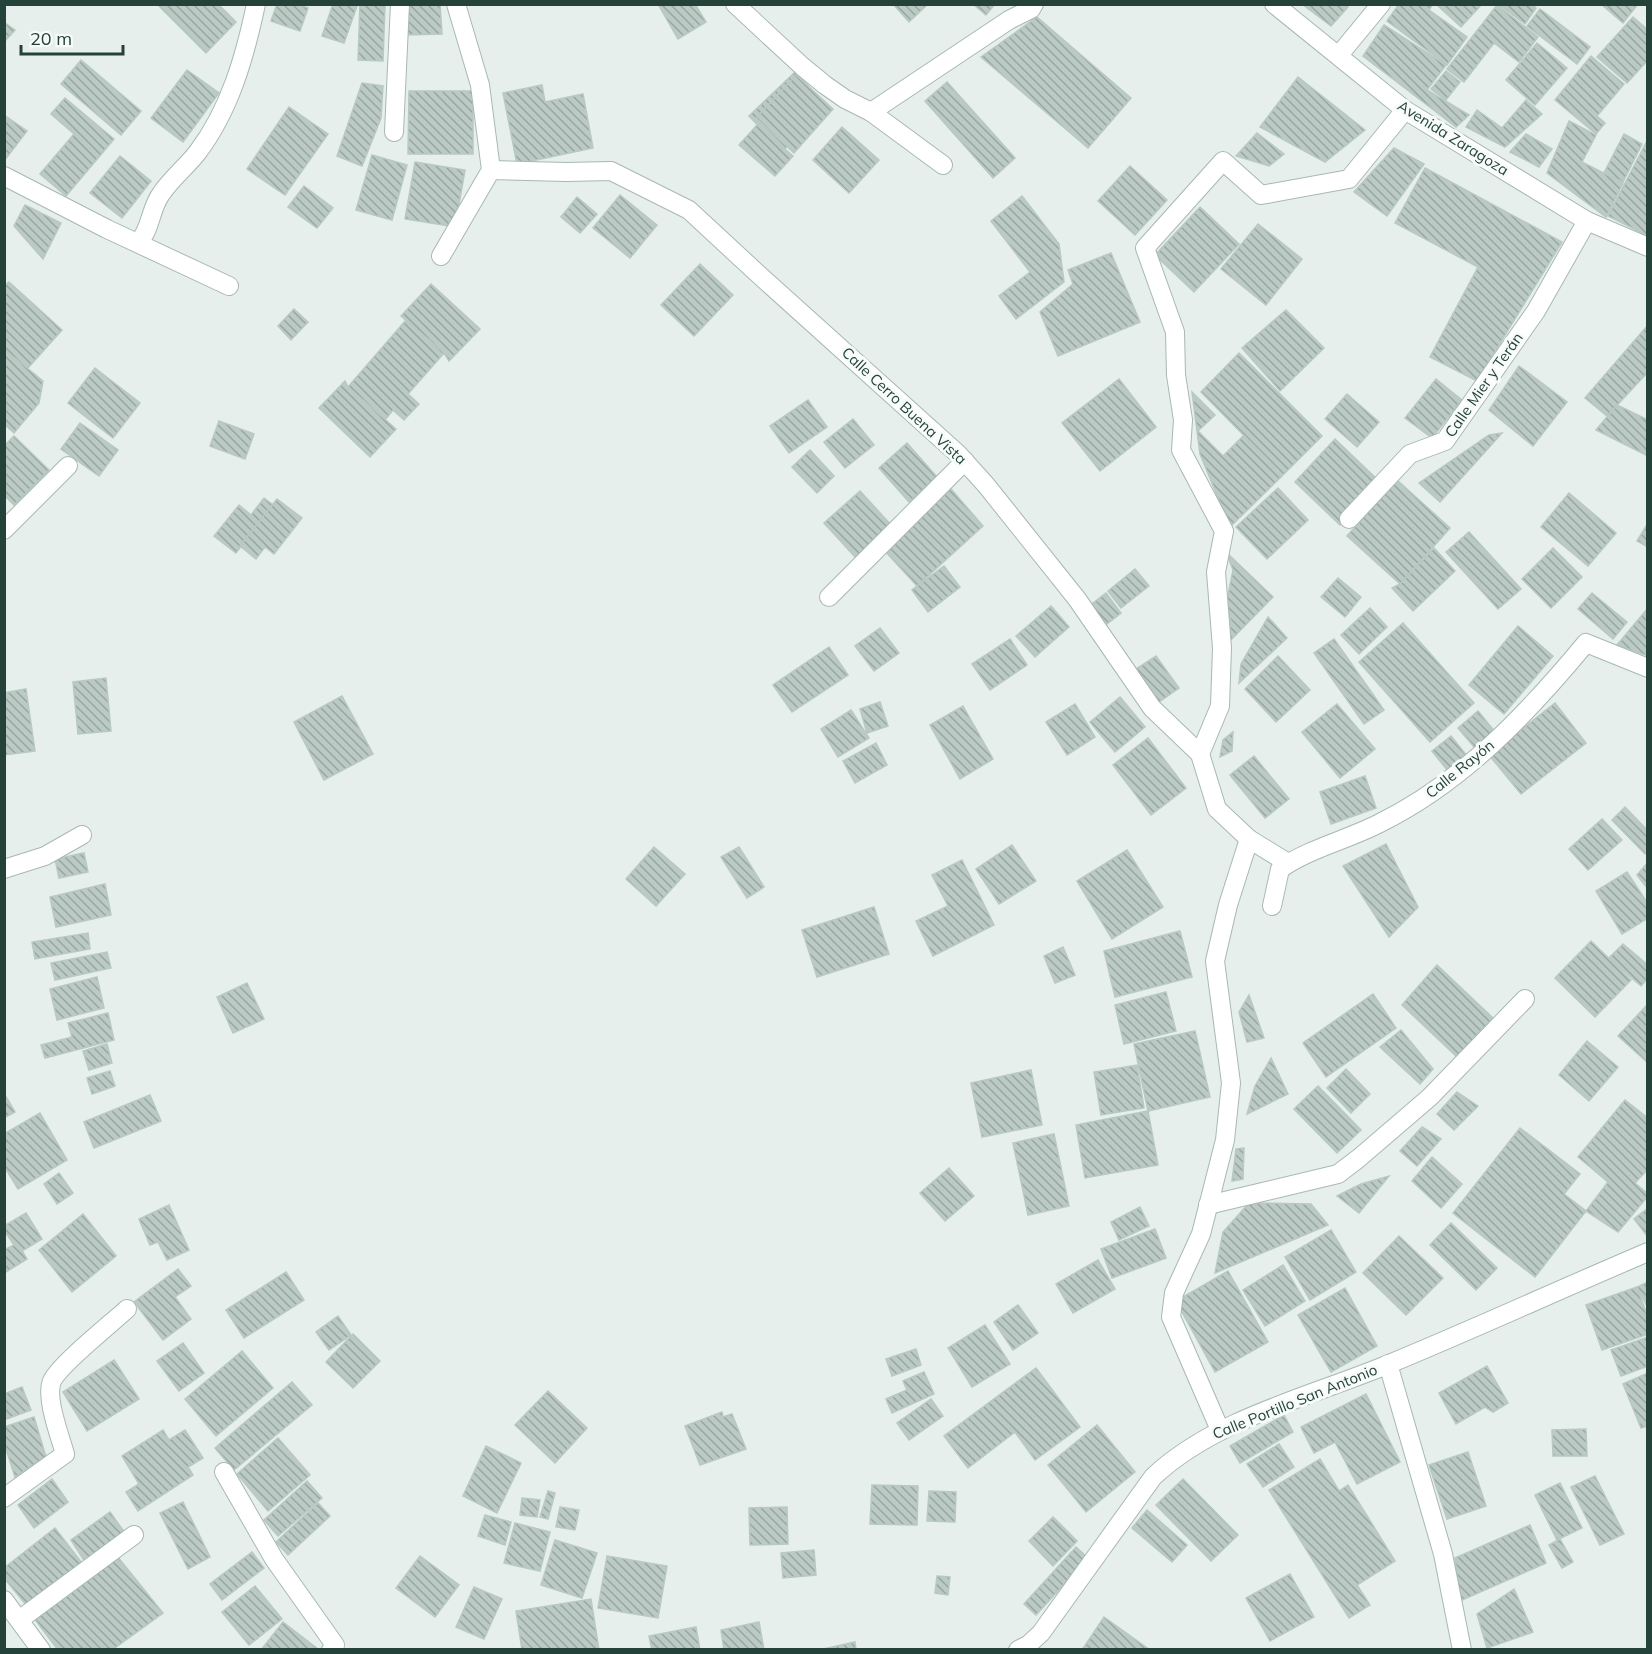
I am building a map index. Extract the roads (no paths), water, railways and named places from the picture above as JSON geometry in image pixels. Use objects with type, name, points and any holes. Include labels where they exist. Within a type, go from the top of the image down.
[{"type":"street","points":[[138,243],[144,238],[159,195],[198,152],[223,110],[244,60],[256,4]]},
{"type":"street","points":[[394,132],[400,4]]},
{"type":"street","points":[[441,256],[491,170],[480,85],[456,4]]},
{"type":"street","points":[[735,4],[825,85],[845,99],[871,112],[943,165]]},
{"type":"street","points":[[871,112],[1009,20],[1031,9],[1034,4]]},
{"type":"street","name":"Avenida Zaragoza","points":[[1274,4],[1405,110],[1587,221],[1647,248]]},
{"type":"street","points":[[1339,55],[1381,4]]},
{"type":"street","points":[[1200,754],[1220,706],[1222,648],[1216,572],[1224,531],[1181,450],[1183,420],[1176,375],[1175,332],[1145,248],[1223,161],[1261,195],[1348,179],[1405,110]]},
{"type":"street","name":"Calle Cerro Buena Vista","points":[[491,170],[611,171],[690,210],[757,273],[945,440],[987,485],[1077,599],[1152,708],[1200,754],[1217,809],[1249,839],[1288,863]]},
{"type":"street","points":[[4,176],[229,286]]},
{"type":"street","name":"Calle Mier y Terán","points":[[1349,519],[1410,454],[1445,441],[1536,311],[1587,221]]},
{"type":"street","points":[[829,597],[965,461]]},
{"type":"street","points":[[4,530],[68,466]]},
{"type":"street","name":"Calle Rayón","points":[[1288,863],[1379,823],[1430,795],[1474,760],[1518,719],[1586,643],[1647,668]]},
{"type":"street","points":[[4,869],[45,856],[82,835]]},
{"type":"street","points":[[1220,1430],[1171,1317],[1174,1293],[1201,1234],[1225,1140],[1231,1083],[1215,961],[1228,906],[1249,839]]},
{"type":"street","points":[[1272,906],[1280,869],[1288,863]]},
{"type":"street","points":[[1208,1205],[1338,1174],[1430,1097],[1525,999]]},
{"type":"street","name":"Calle Portillo San Antonio","points":[[1018,1650],[1028,1645],[1041,1633],[1153,1477],[1175,1458],[1220,1430],[1388,1364],[1647,1252]]},
{"type":"street","points":[[4,1498],[65,1454],[51,1404],[51,1381],[62,1368],[127,1309]]},
{"type":"street","points":[[1388,1364],[1443,1554],[1462,1650]]},
{"type":"street","points":[[224,1472],[274,1558],[335,1645],[331,1650]]},
{"type":"street","points":[[19,1620],[135,1535]]},
{"type":"street","points":[[4,1600],[41,1650]]}]
